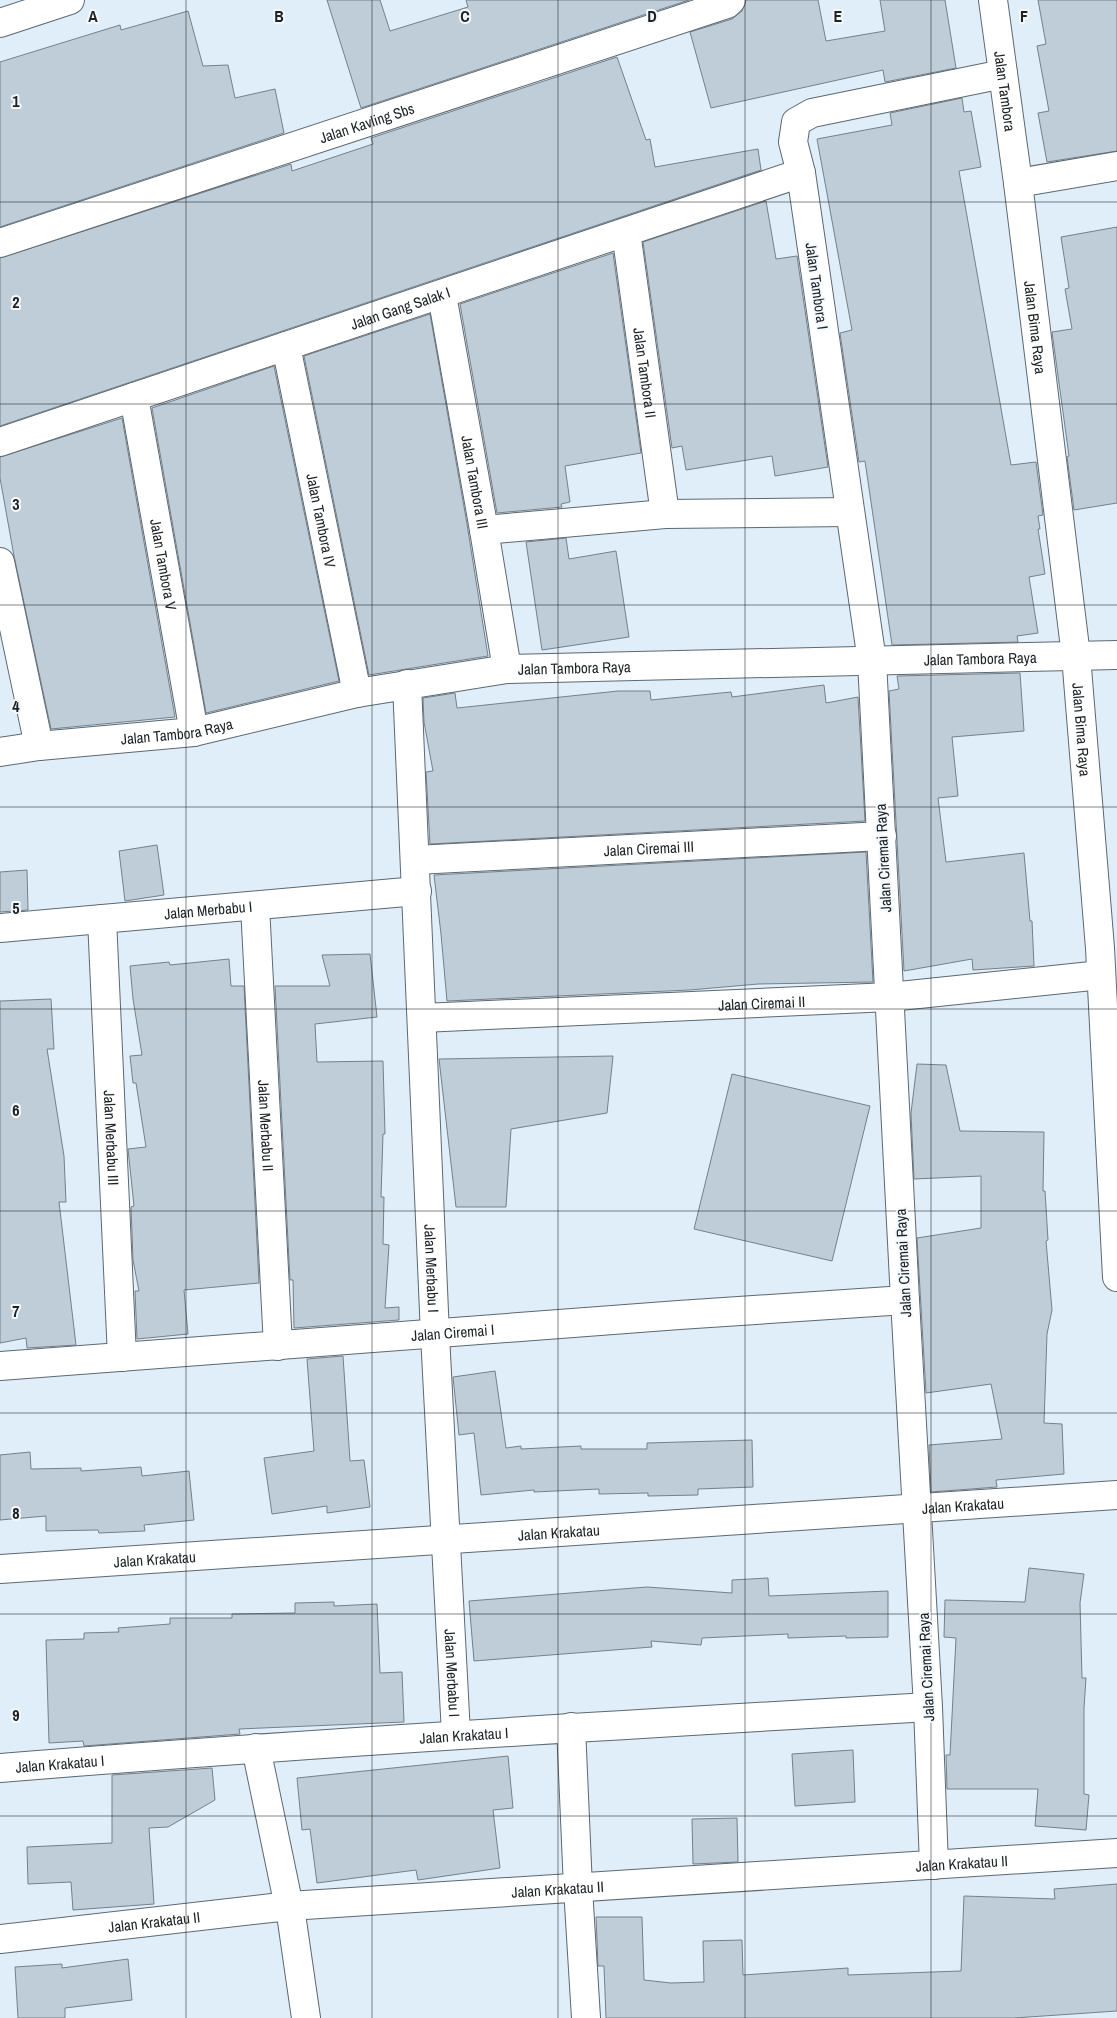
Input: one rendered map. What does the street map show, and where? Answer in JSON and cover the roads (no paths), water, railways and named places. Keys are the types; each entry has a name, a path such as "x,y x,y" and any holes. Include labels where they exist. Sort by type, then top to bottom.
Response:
{"street":[{"path":"0,23 70,0"},
{"name":"Jalan Kavling Sbs","path":"0,243 727,4 732,0"},
{"name":"Jalan Tambora","path":"993,0 1018,183"},
{"name":"Jalan Tambora I","path":"872,661 801,173 793,142 796,122 812,112 1003,74"},
{"path":"1018,183 1117,166"},
{"name":"Jalan Gang Salak I","path":"0,442 801,173"},
{"name":"Jalan Bima Raya","path":"1018,183 1076,656 1108,947 1101,975 1117,1277"},
{"name":"Jalan Tambora II","path":"626,232 665,514"},
{"name":"Jalan Tambora III","path":"442,295 507,669"},
{"name":"Jalan Tambora IV","path":"286,346 357,693"},
{"name":"Jalan Tambora V","path":"134,397 194,732"},
{"path":"484,530 665,514 849,512"},
{"path":"0,562 39,746"},
{"name":"Jalan Tambora Raya","path":"0,752 39,746 194,732 357,693 507,669 1117,655"},
{"name":"Jalan Ciremai Raya","path":"872,661 905,1300 918,1509 934,1865"},
{"name":"Jalan Merbabu I","path":"407,684 435,1335 456,1734"},
{"name":"Jalan Ciremai III","path":"415,860 882,836"},
{"name":"Jalan Merbabu I","path":"0,928 417,892"},
{"name":"Jalan Merbabu II","path":"255,906 278,1346"},
{"name":"Jalan Merbabu III","path":"102,919 122,1357"},
{"name":"Jalan Ciremai II","path":"422,1018 890,997 1101,975"},
{"name":"Jalan Ciremai I","path":"0,1366 905,1300"},
{"name":"Jalan Krakatau","path":"0,1569 1117,1495"},
{"name":"Jalan Krakatau I","path":"0,1768 456,1734 928,1707"},
{"path":"571,1727 586,2018"},
{"path":"256,1748 289,1906 306,2018"},
{"name":"Jalan Krakatau II","path":"0,1939 289,1906 1117,1853"}]}
